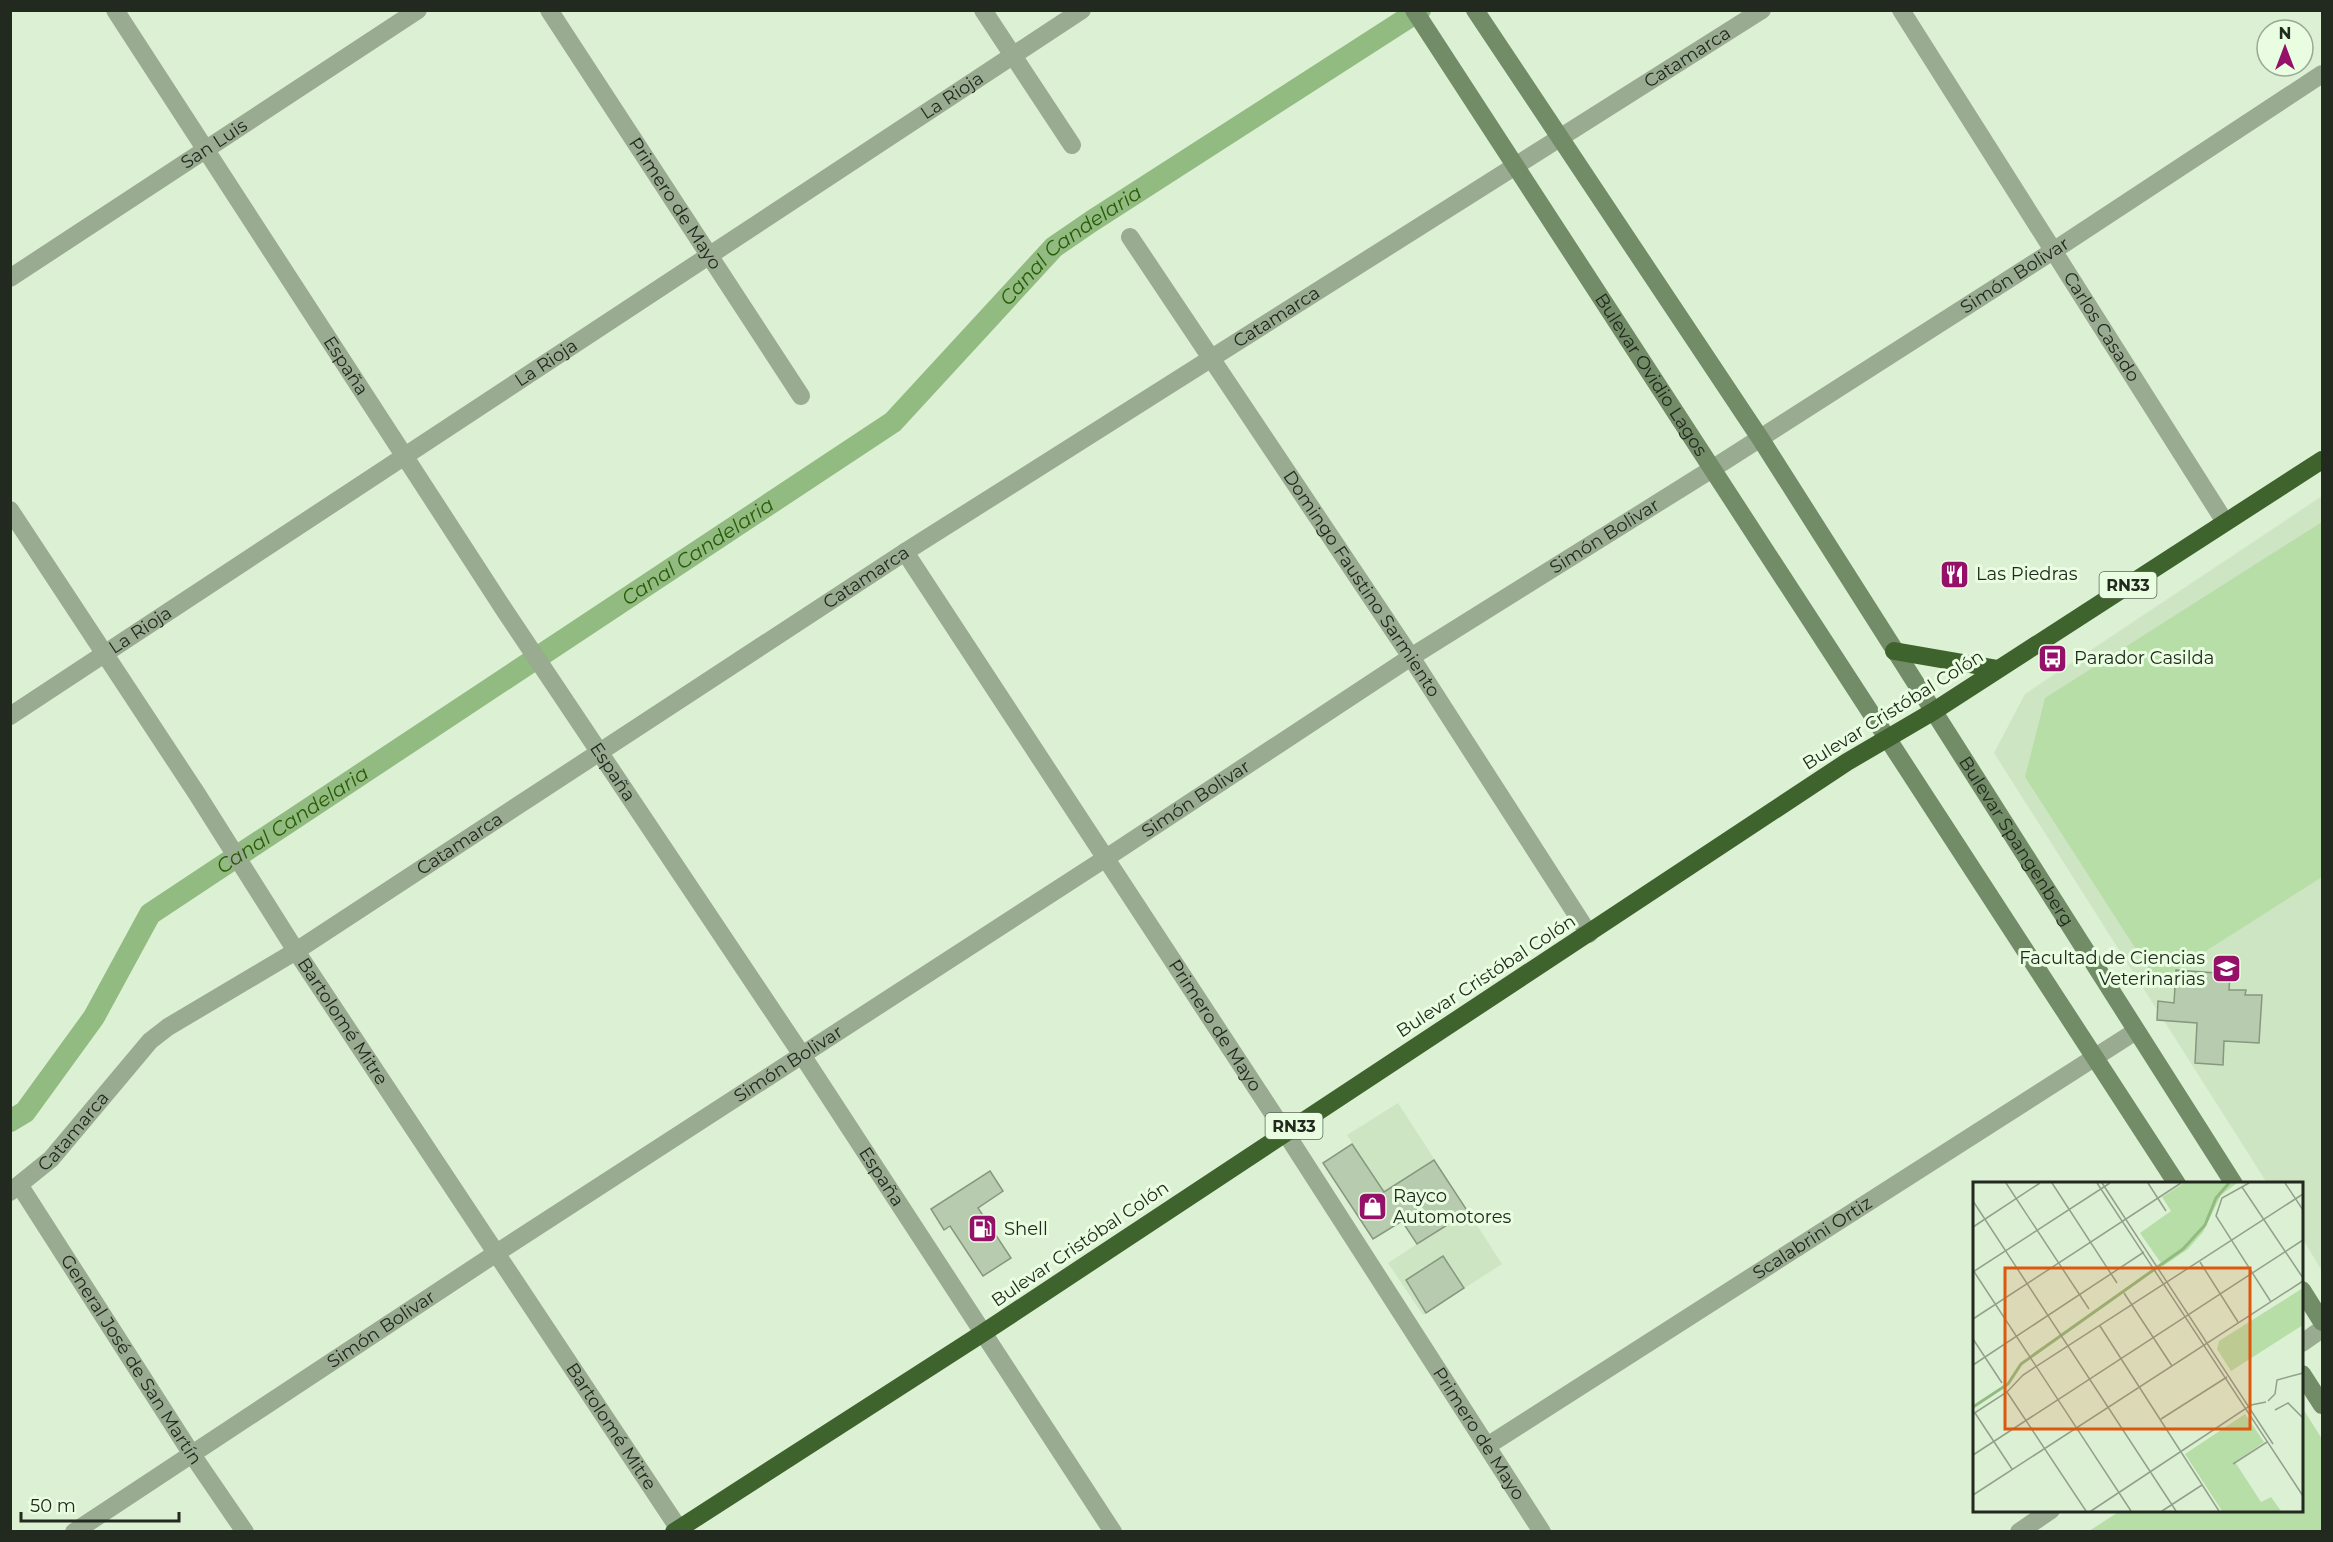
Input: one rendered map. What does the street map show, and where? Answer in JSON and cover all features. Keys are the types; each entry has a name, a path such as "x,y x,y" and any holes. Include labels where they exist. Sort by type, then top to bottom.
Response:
{"highway":[{"name":"Bulevar Cristóbal Colón","path":"678,1530 983,1333 1847,762 1934,711 2322,460"},
{"path":"1894,651 1998,669"}],"main road":[{"name":"Bulevar Ovidio Lagos","path":"1414,10 1889,739"},
{"path":"1478,15 1760,438 1934,711"},
{"name":"Bulevar Spangenberg","path":"1934,711 2233,1182"},
{"path":"1889,739 2176,1182"},
{"path":"2303,1293 2322,1322"},
{"path":"2303,1377 2322,1405"}],"street":[{"name":"España","path":"115,10 505,610 802,1055 1113,1532"},
{"name":"San Luis","path":"10,278 418,10"},
{"name":"Primero de Mayo","path":"549,10 801,396"},
{"path":"983,10 1071,146"},
{"name":"La Rioja","path":"10,716 1082,10"},
{"name":"Catamarca","path":"15,1189 51,1159 150,1041 168,1027 296,951 905,552 1762,10"},
{"name":"Carlos Casado","path":"1900,10 2225,522"},
{"name":"Simón Bolivar","path":"74,1532 190,1453 1106,858 1411,657 1712,469 2053,251 2322,74"},
{"name":"Domingo Faustino Sarmiento","path":"1130,237 1411,657 1588,934"},
{"name":"Bartolomé Mitre","path":"10,510 205,807 296,951 498,1252 678,1530"},
{"name":"Primero de Mayo","path":"905,552 1285,1132 1542,1532"},
{"name":"Scalabrini Ortiz","path":"1487,1446 2136,1031"},
{"name":"General José de San Martín","path":"15,1189 245,1532"},
{"path":"2303,1342 2322,1329"},
{"path":"2019,1532 2048,1512"}],"shaded area":[{"name":"Facultad de Ciencias Veterinarias","path":"2322,496 2322,1271 2303,1240 2303,1182 2266,1182 1994,753 2025,694"},
{"name":"Facultad de Ciencias Veterinarias","path":"2322,522 2322,877 2157,982 2025,777 2045,698"},
{"path":"1398,1103 1502,1264 1423,1315 1388,1263 1417,1244 1347,1135"},
{"path":"2303,1409 2322,1439 2322,1531 2089,1531 2118,1512 2303,1512"}],"building":[{"path":"2176,970 2230,974 2229,990 2246,990 2245,995 2262,995 2259,1043 2224,1041 2223,1065 2195,1063 2197,1023 2157,1020 2158,1001 2174,1003"},
{"path":"1352,1144 1384,1192 1434,1160 1468,1212 1417,1244 1402,1221 1373,1239 1323,1163"},
{"path":"990,1171 1003,1191 978,1208 1011,1258 983,1276 950,1226 944,1230 931,1209"},
{"path":"1443,1256 1464,1288 1426,1313 1406,1280"}],"waterway":[{"name":"Canal Candelaria","path":"10,1121 25,1112 94,1017 150,914 893,422 1054,247 1420,10"}],"place":[{"name":"Las Piedras","path":"1955,574"},
{"name":"Parador Casilda","path":"2053,658"},
{"name":"Facultad de Ciencias Veterinarias","path":"2226,968"},
{"name":"Rayco Automotores","path":"1372,1206"},
{"name":"Shell","path":"983,1229"}]}
